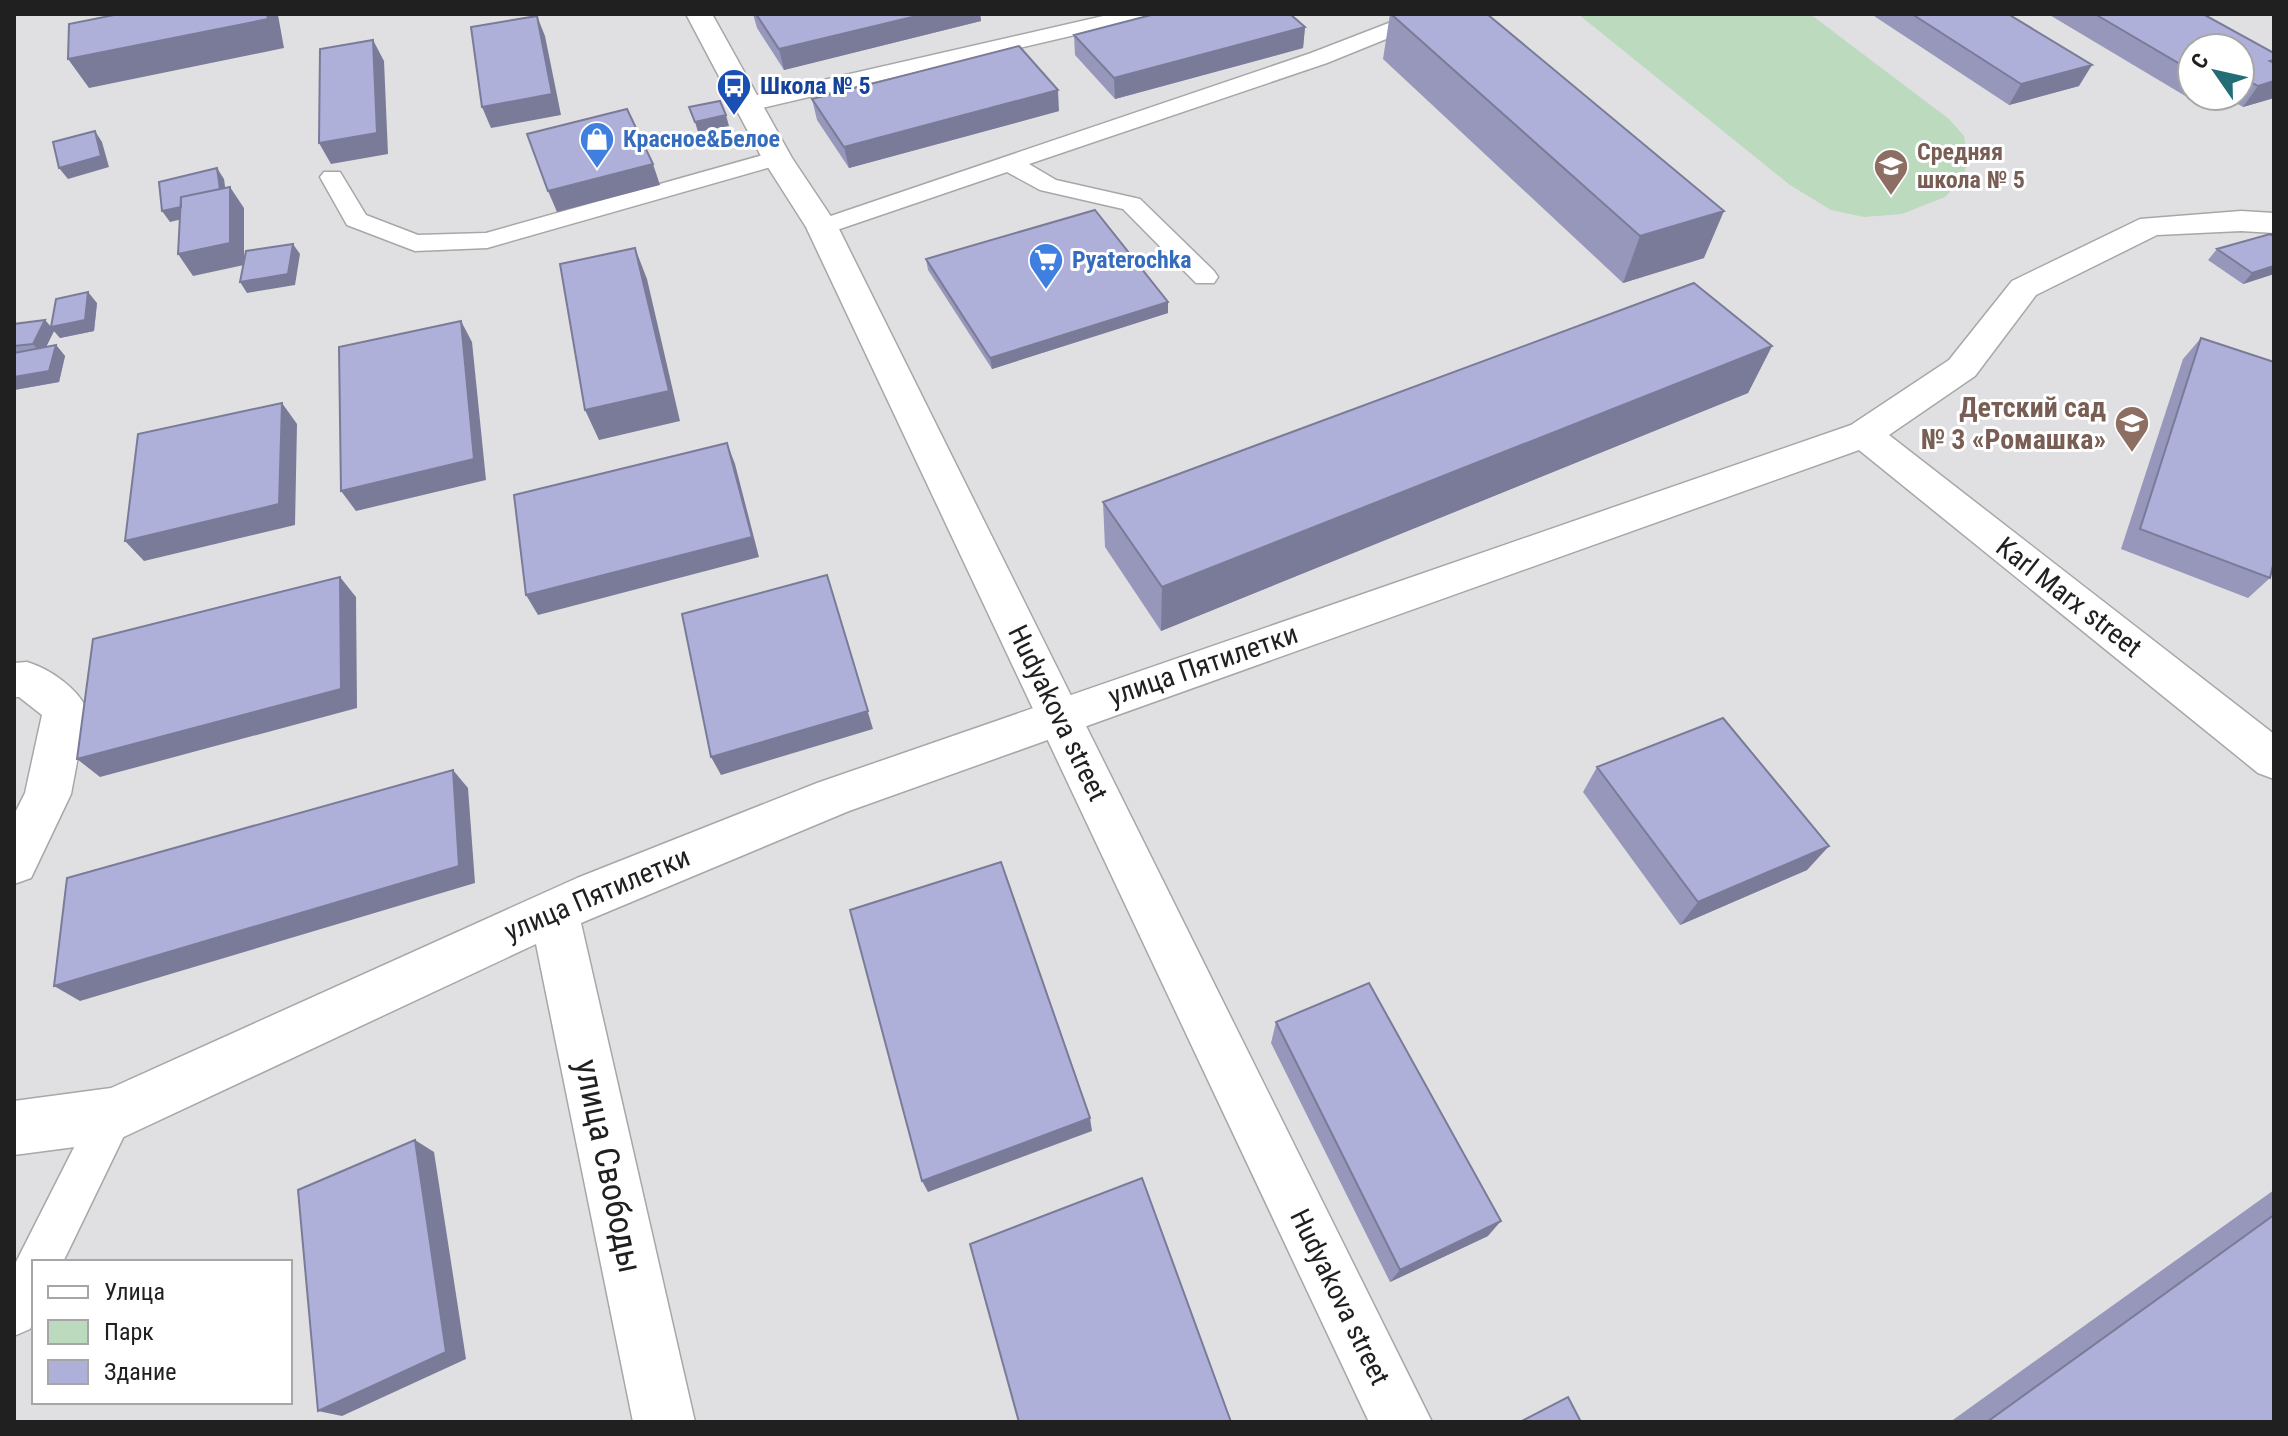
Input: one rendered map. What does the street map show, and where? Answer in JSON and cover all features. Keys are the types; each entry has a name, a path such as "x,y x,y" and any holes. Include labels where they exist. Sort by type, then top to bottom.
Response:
{"street":[{"name":"Hudyakova street","path":"699,14 777,158 822,227 1401,1422"},
{"name":"улица Пятилетки","path":"14,1128 113,1115 554,911 833,797 1864,434 1962,368 2024,288 2151,226 2241,221 2274,223"},
{"name":"Karl Marx street","path":"1864,434 2274,760"},
{"path":"14,680 27,679 65,709 48,794 14,863"},
{"name":"улица Свободы","path":"554,911 664,1422"}],"lane":[{"path":"749,104 1139,14"},
{"path":"822,227 1319,58 1431,14"},
{"path":"332,177 356,220 415,243 444,242 487,240 777,158"},
{"path":"1007,162 1048,185 1131,204 1205,277"},
{"path":"41,1260 113,1115"},
{"path":"14,1313 32,1277"}],"green space":[{"path":"1578,14 1810,14 1949,119 1964,136 1968,161 1962,179 1945,197 1902,214 1864,217 1831,210 1790,185"}],"building":[{"path":"119,14 267,14 268,19 68,59 69,24"},
{"path":"756,14 925,14 779,49"},
{"path":"1155,14 1290,14 1305,27 1114,78 1074,35"},
{"path":"1391,14 1487,14 1724,211 1640,236"},
{"path":"1912,14 2008,14 2092,65 2021,84"},
{"path":"2095,14 2203,14 2236,32 2176,32 2176,62"},
{"path":"537,16 552,94 482,107 471,27"},
{"path":"373,40 377,133 319,143 320,49"},
{"path":"2256,43 2274,53 2274,60 2270,61 2274,63 2274,81 2258,86"},
{"path":"1019,46 1058,90 844,147 812,99"},
{"path":"720,101 726,115 695,122 689,107"},
{"name":"Красное&Белое","path":"627,109 653,164 548,191 527,134"},
{"path":"95,131 101,156 59,168 53,142"},
{"path":"217,168 220,189 181,197 181,207 162,211 159,182"},
{"path":"230,187 230,243 178,254 181,197"},
{"name":"Pyaterochka","path":"1095,210 1168,302 990,358 926,259"},
{"path":"2270,234 2274,236 2274,266 2252,273 2217,249"},
{"path":"293,244 288,274 240,282 246,251"},
{"path":"635,248 669,391 585,410 560,264"},
{"path":"1694,283 1772,346 1162,587 1103,502"},
{"path":"88,292 85,320 51,327 56,299"},
{"path":"45,320 33,344 14,346 14,324"},
{"path":"461,321 474,459 341,491 339,347"},
{"path":"2201,338 2274,362 2274,561 2270,578 2140,529"},
{"path":"56,345 49,371 14,377 14,353"},
{"path":"282,403 279,504 125,541 138,434"},
{"path":"727,443 752,537 526,595 514,495"},
{"path":"827,575 868,711 711,757 682,614"},
{"path":"340,577 341,689 77,759 93,639"},
{"path":"1723,718 1829,846 1698,902 1597,767"},
{"path":"453,770 459,866 54,986 67,878"},
{"path":"1001,862 1090,1118 922,1181 850,910"},
{"path":"1369,983 1501,1221 1400,1270 1276,1022"},
{"path":"415,1140 446,1352 318,1411 298,1190"},
{"path":"1142,1178 1231,1422 1019,1422 970,1244"},
{"path":"2274,1215 2274,1422 1987,1422"},
{"path":"1568,1397 1581,1422 1520,1422"}],"place":[{"name":"Школа № 5","path":"734,117"},
{"name":"Красное&Белое","path":"597,170"},
{"name":"Средняя школа № 5","path":"1891,197"},
{"name":"Pyaterochka","path":"1046,291"},
{"name":"Детский сад № 3 «Ромашка»","path":"2132,454"}]}
